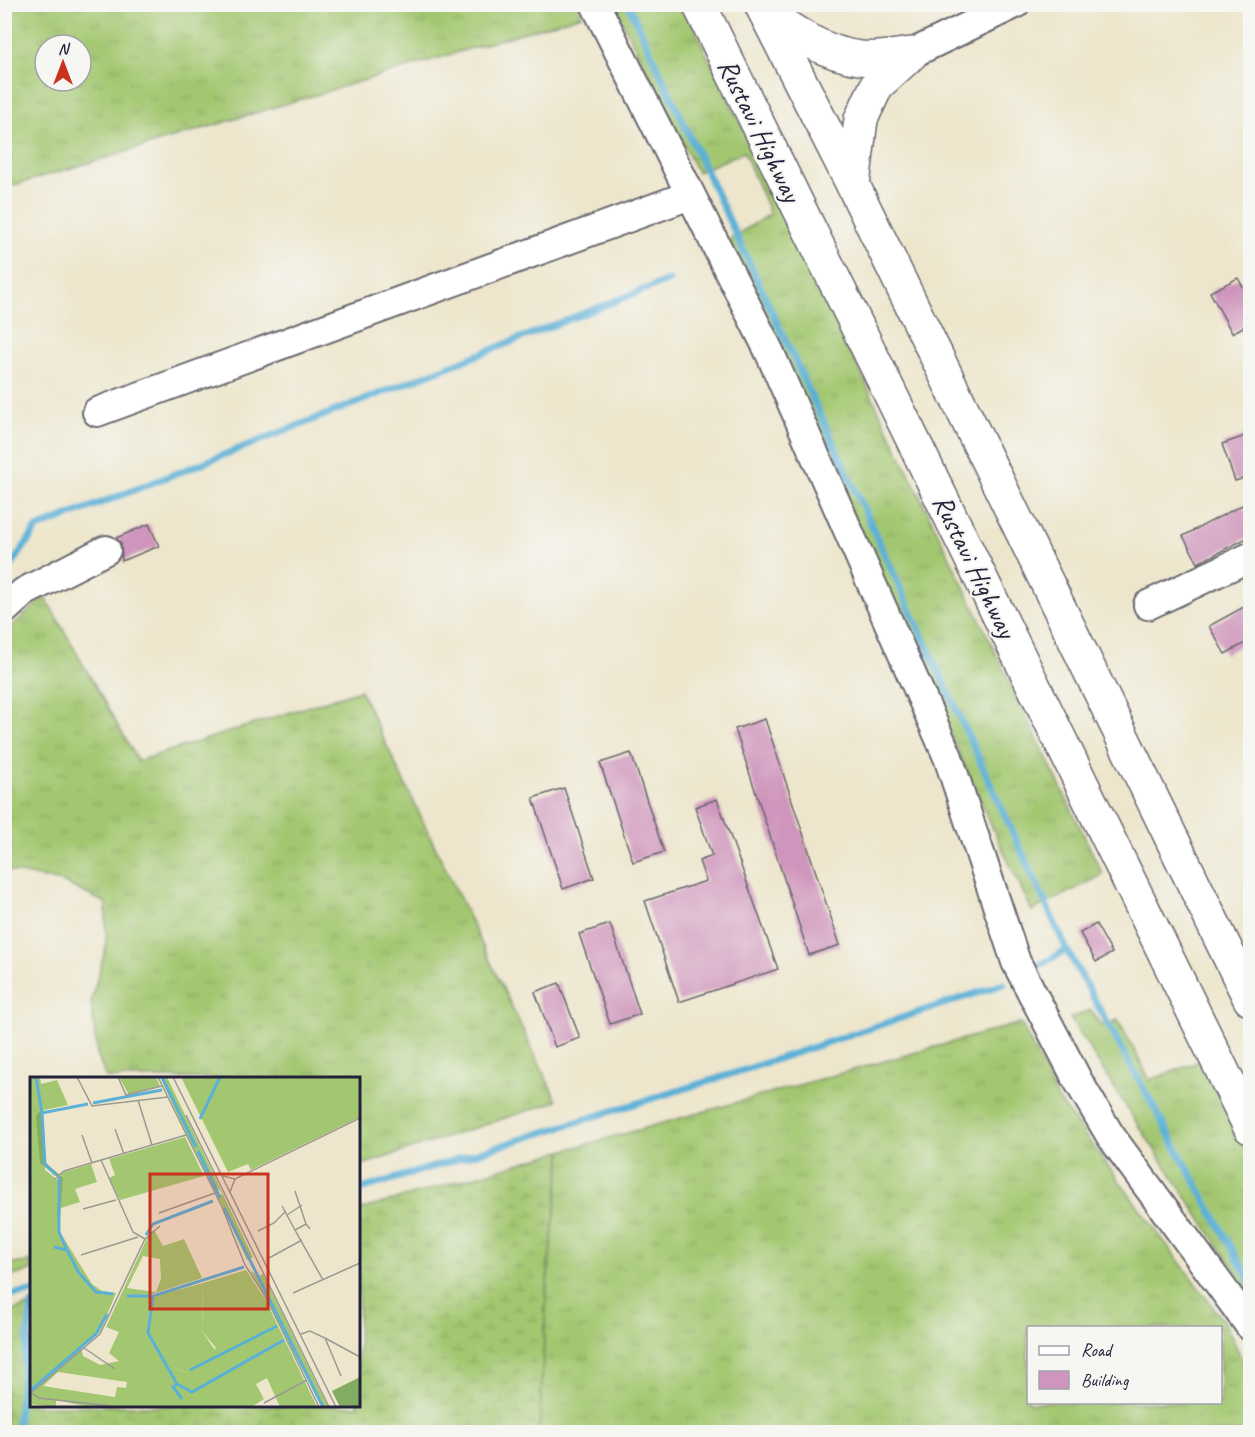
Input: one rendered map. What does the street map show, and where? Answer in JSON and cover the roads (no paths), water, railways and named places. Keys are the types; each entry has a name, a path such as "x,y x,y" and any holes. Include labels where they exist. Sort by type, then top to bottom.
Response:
{"highway":[{"name":"Rustavi Highway","path":"699,4 1251,1127"},
{"name":"Rustavi Highway","path":"763,9 853,185 1251,999"},
{"path":"763,9 796,35 829,51 861,58 911,54"},
{"path":"853,185 861,119 877,85 911,54"}],"street":[{"path":"595,4 769,351 948,757 1016,962 1077,1079 1110,1136 1251,1326"},
{"path":"911,54 1015,4"},
{"path":"97,412 690,195"},
{"path":"4,610 24,592 105,550"},
{"path":"1148,605 1251,557"}],"waterway":[{"path":"628,4 1067,950 1250,1281"},
{"path":"4,576 37,528 669,280"},
{"path":"1036,967 1067,950"},
{"path":"360,1189 741,1071 1004,984"},
{"path":"4,1296 30,1292"},
{"path":"16,1432 30,1320"}]}
